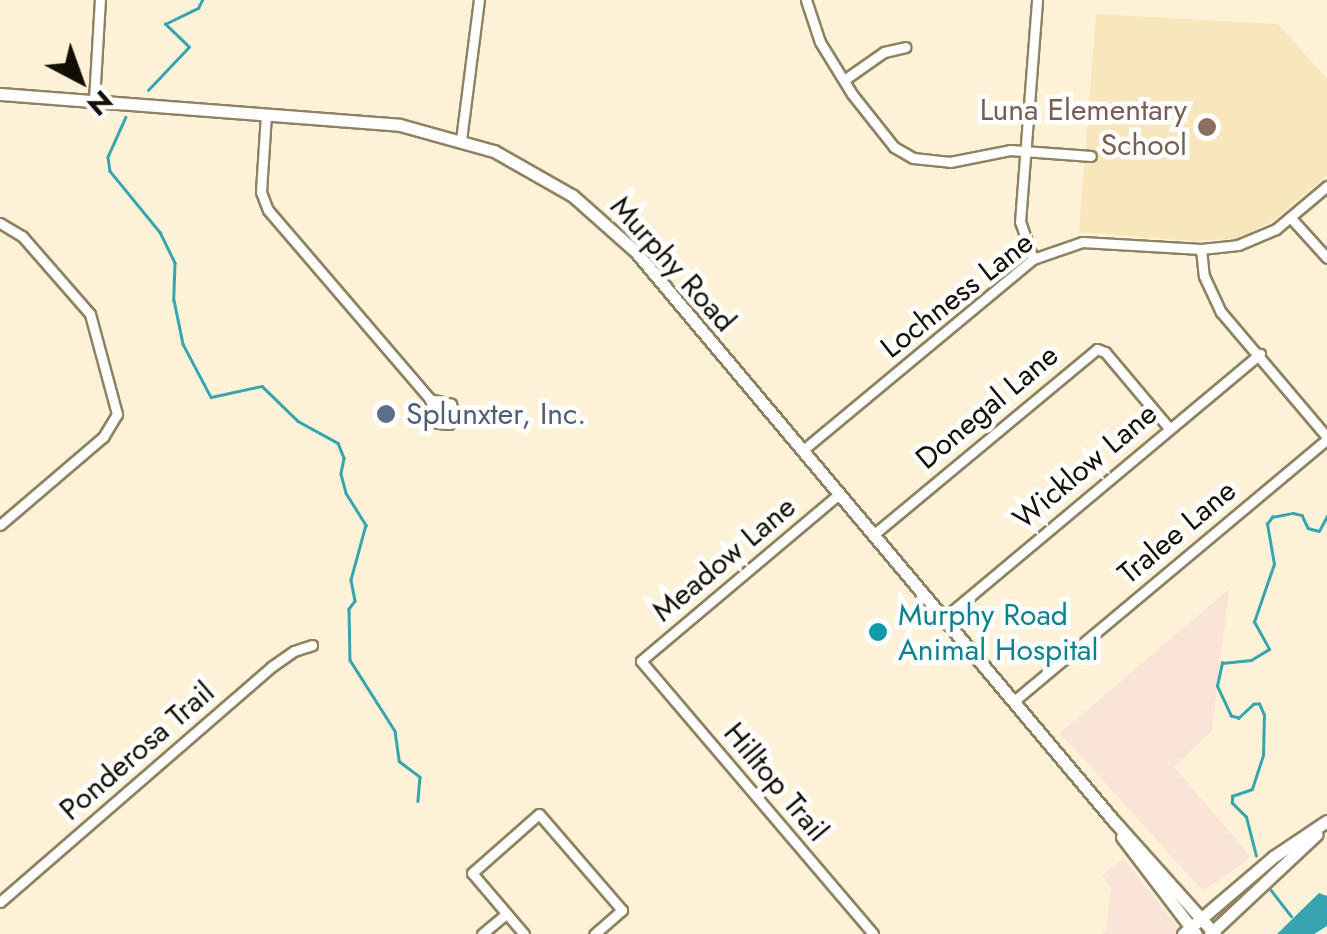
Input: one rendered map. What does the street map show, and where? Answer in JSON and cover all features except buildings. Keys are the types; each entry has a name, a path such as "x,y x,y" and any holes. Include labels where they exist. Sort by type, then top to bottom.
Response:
{"main road":[{"name":"Murphy Road","path":"0,94 400,125 461,140 534,172 612,228 1112,820 1213,933"},
{"name":"Murphy Road","path":"1112,820 1141,868 1190,932"},
{"path":"1190,932 1273,856 1327,823"},
{"path":"1213,933 1327,823"}],"street":[{"path":"94,100 100,0"},
{"path":"461,140 478,0"},
{"path":"806,0 812,26 874,126 913,158 950,162 988,152 1026,151 1091,156"},
{"path":"1034,259 1020,222 1036,0"},
{"path":"844,80 884,52 905,46"},
{"path":"266,114 261,192 268,210 430,399"},
{"name":"Lochness Lane","path":"803,450 1034,259 1082,242 1201,248 1248,242 1290,217 1327,186"},
{"path":"1290,217 1327,258"},
{"path":"0,223 22,236 90,314 116,398 116,414 110,428 0,525"},
{"path":"1201,248 1204,276 1214,301 1327,438"},
{"name":"Donegal Lane","path":"874,535 1097,350 1105,352 1169,428"},
{"name":"Wicklow Lane","path":"944,618 1260,354"},
{"name":"Tralee Lane","path":"1014,701 1327,438"},
{"name":"Meadow Lane","path":"641,661 840,494"},
{"name":"Ponderosa Trail","path":"0,902 278,662 312,645"},
{"name":"Hilltop Trail","path":"641,661 873,934"},
{"path":"524,934 472,873 540,814 622,910 594,934"},
{"path":"482,934 506,914"}],"shaded area":[{"name":"Luna Elementary School","path":"1096,14 1278,24 1327,79 1327,175 1273,221 1238,239 1192,241 1079,232"},
{"path":"1229,589 1212,731 1174,767 1251,857 1203,891 1060,733"},
{"path":"1123,858 1180,930 1175,934 1101,934 1106,929 1111,887 1102,876"}],"water":[{"path":"1319,893 1327,896 1327,926 1314,934 1277,934"}],"waterway":[{"path":"148,90 189,47 165,24 198,8 202,0"},
{"path":"126,117 108,157 110,171 160,232 175,263 174,300 183,344 211,397 262,386 298,421 338,443 344,458 341,474 346,493 366,525 351,580 355,601 349,609 350,660 395,731 399,761 420,777 418,801"},
{"path":"1256,856 1246,817 1232,803 1232,796 1252,789 1263,755 1264,715 1259,704 1254,704 1239,718 1231,716 1217,686 1222,663 1251,660 1269,649 1254,622 1274,564 1267,524 1272,517 1293,513 1302,515 1308,528 1319,531 1327,516"},
{"path":"1271,890 1291,916"}],"place":[{"name":"Luna Elementary School","path":"1207,127"},
{"name":"Splunxter, Inc.","path":"386,414"},
{"name":"Murphy Road Animal Hospital","path":"878,632"}]}
